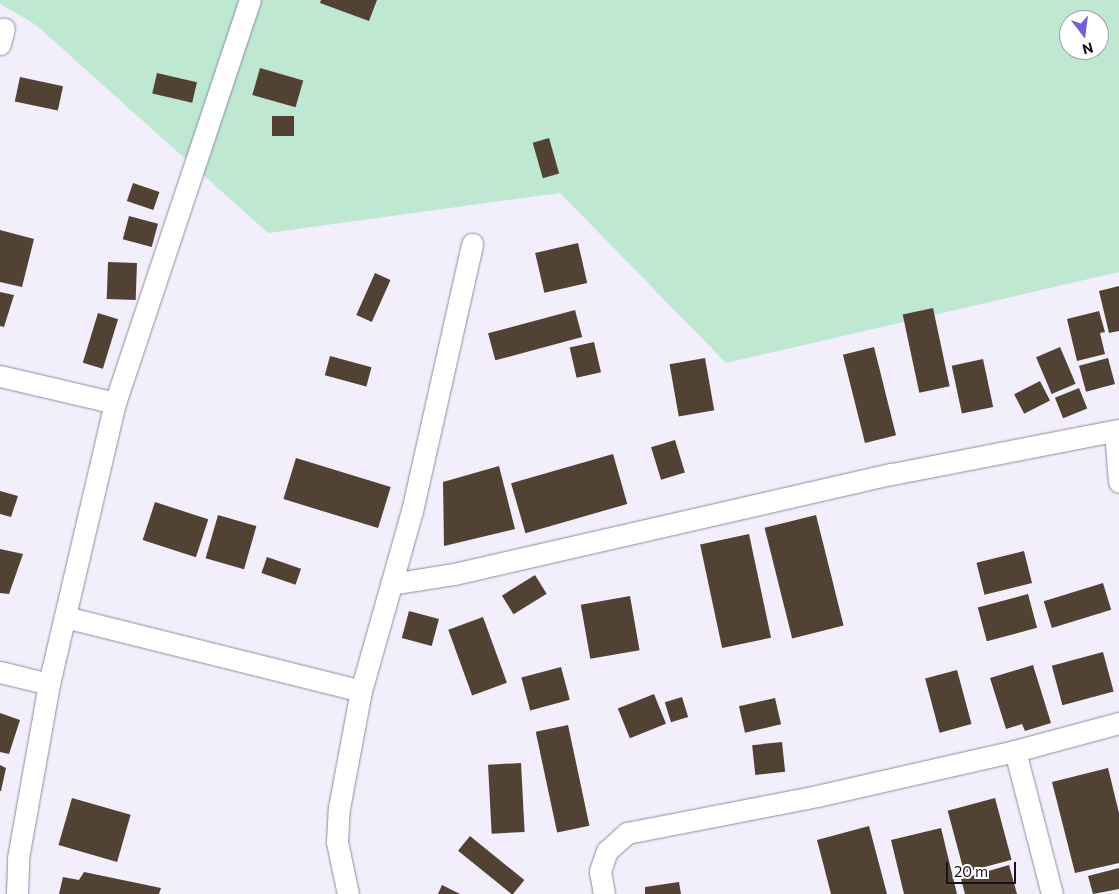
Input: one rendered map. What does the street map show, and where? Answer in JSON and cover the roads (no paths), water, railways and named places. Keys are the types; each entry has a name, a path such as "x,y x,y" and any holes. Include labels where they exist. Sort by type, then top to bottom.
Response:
{"street":[{"path":"17,894 18,858 49,684 116,403 250,0"},
{"path":"348,894 337,842 339,808 361,692 412,511 472,244"},
{"path":"0,376 116,403"},
{"path":"391,584 454,574 892,474 1117,430 1119,482"},
{"path":"65,617 328,681 361,692"},
{"path":"0,672 49,684"},
{"path":"604,894 600,871 607,851 627,833 817,796 1016,751 1119,723"},
{"path":"1016,751 1052,894"}]}
